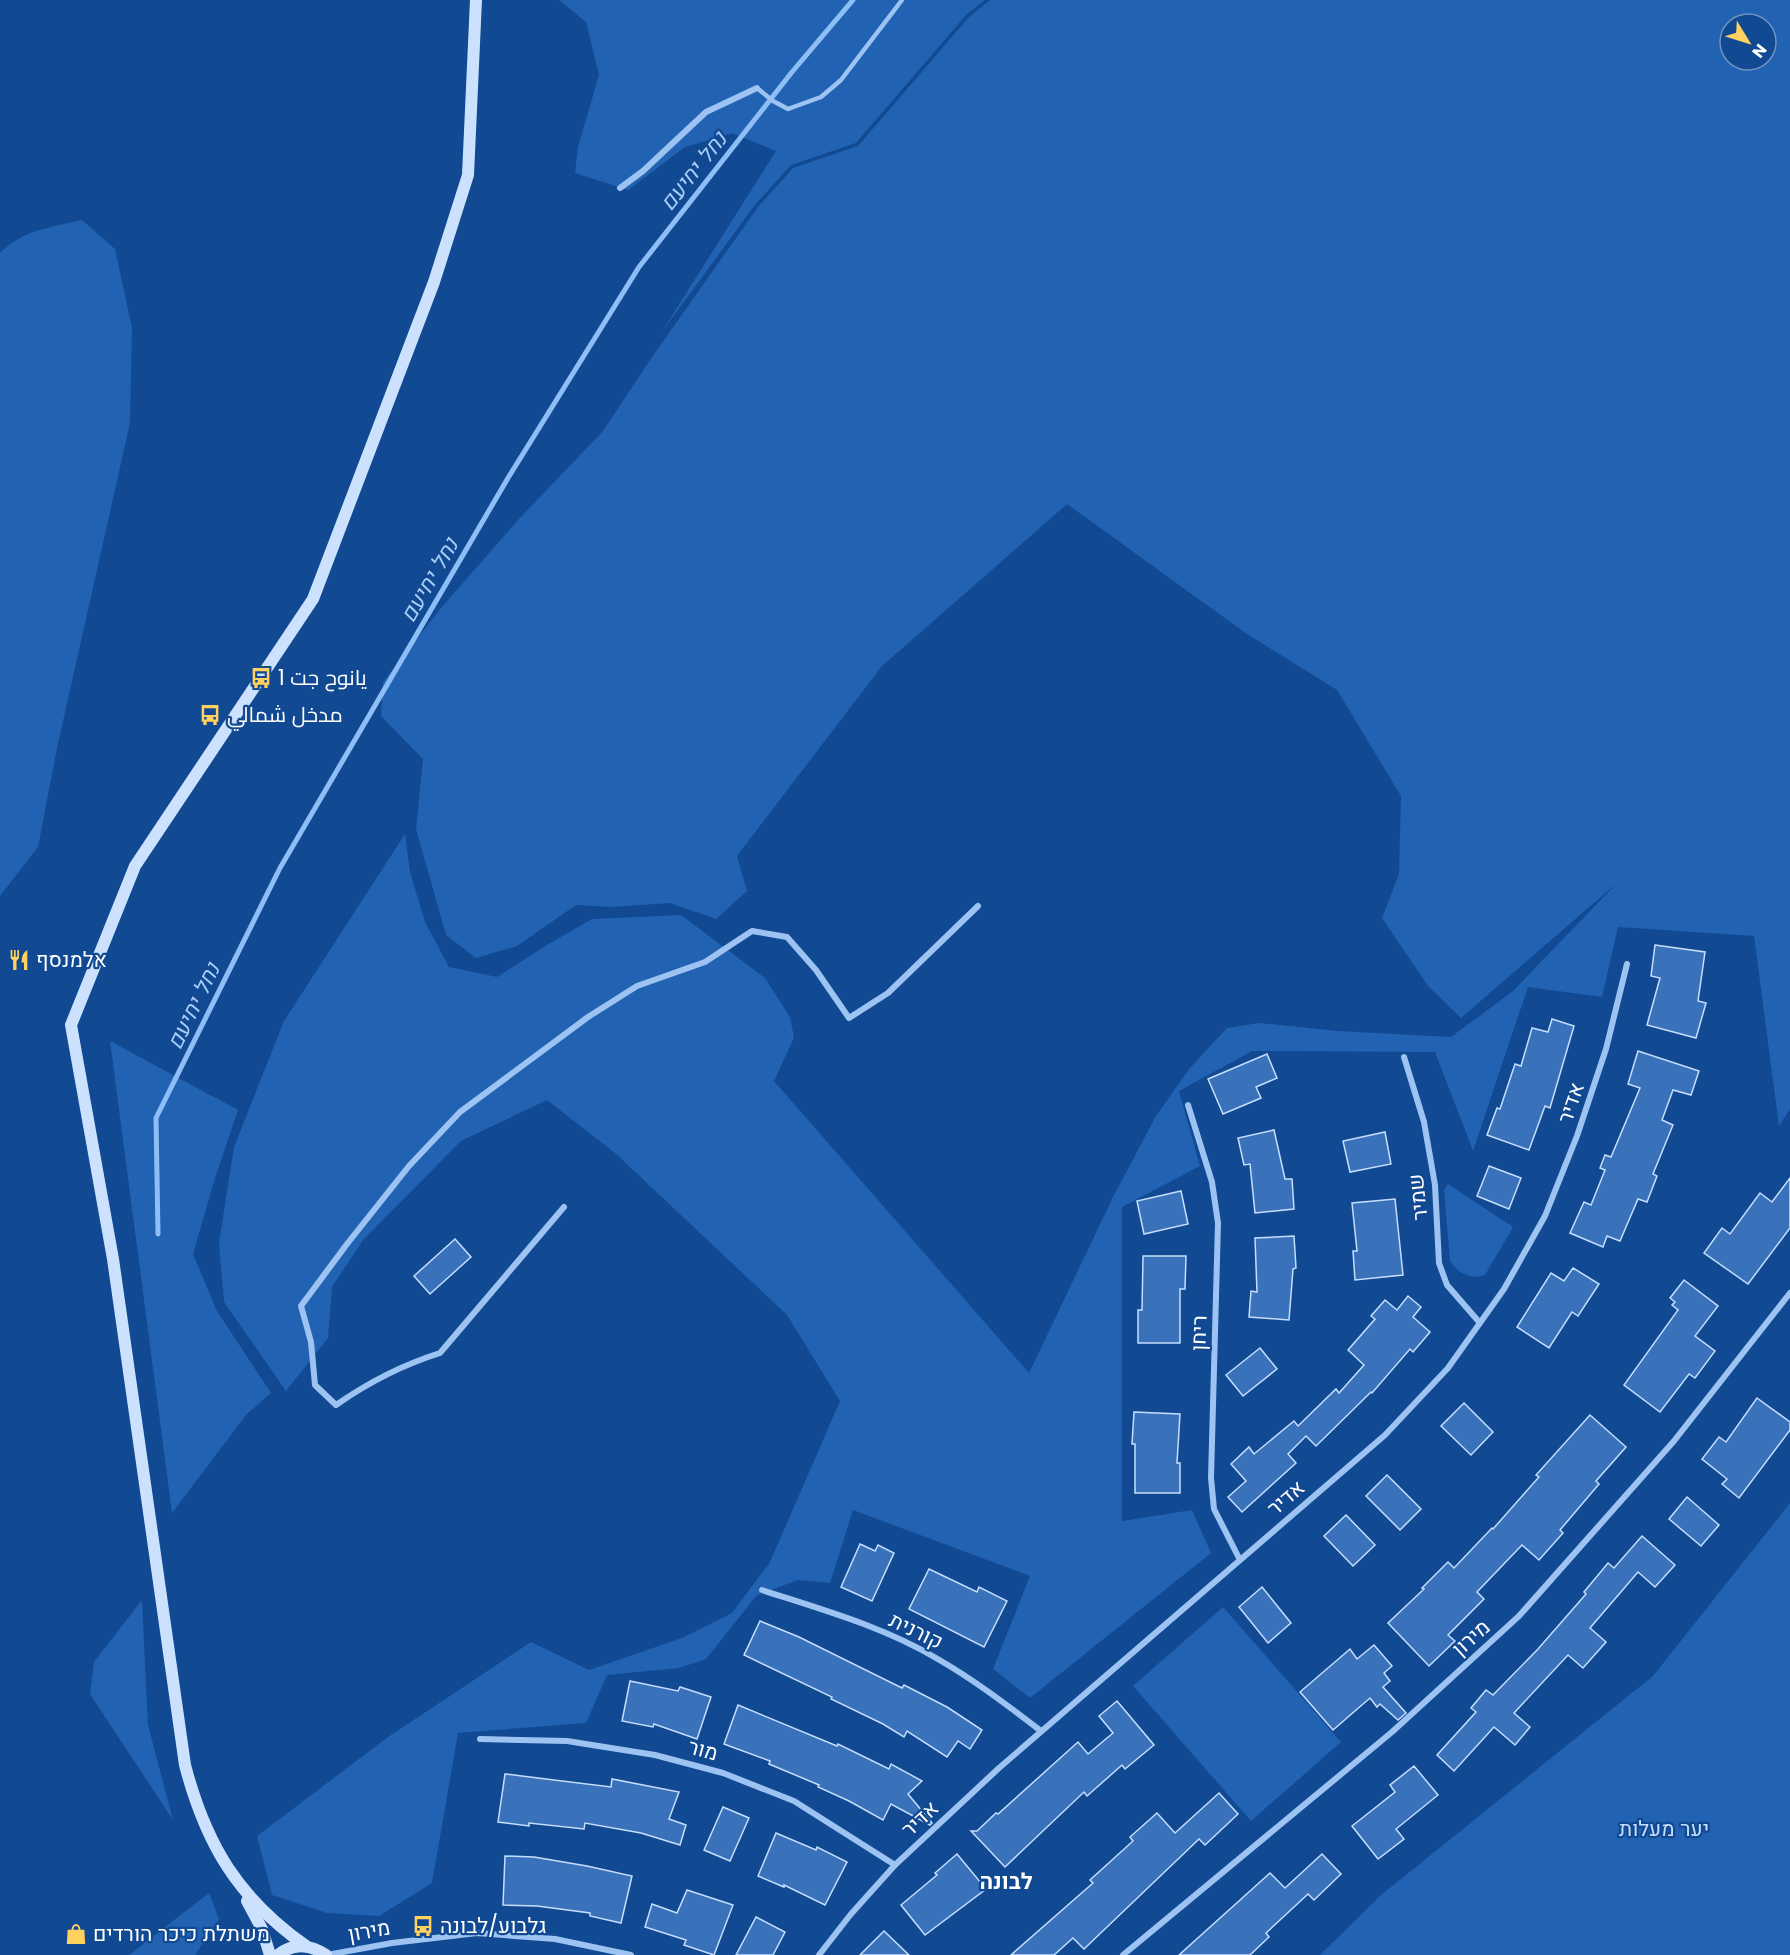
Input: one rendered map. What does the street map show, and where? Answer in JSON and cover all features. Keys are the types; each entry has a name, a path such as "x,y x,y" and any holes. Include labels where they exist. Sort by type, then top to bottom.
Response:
{"main road":[{"path":"270,1955 262,1929 203,1822 185,1765 113,1259 71,1025 135,866 313,599 434,282 468,175 476,0"},
{"path":"240,1887 278,1925 306,1946"},
{"path":"278,1955 295,1946 317,1949 326,1955"}],"street":[{"path":"620,188 643,171 706,112 757,88"},
{"path":"564,1207 440,1353 411,1363 373,1381 336,1405 315,1385 311,1342 301,1306 340,1253 409,1166 460,1112 588,1017 637,986 705,962 752,931 787,937 816,970 849,1018 888,993 978,906"},
{"name":"אדיר","path":"819,1955 851,1914 895,1865 1041,1731 1385,1435 1448,1368 1504,1289 1539,1226 1577,1136 1606,1049 1627,964"},
{"name":"שמיר","path":"1404,1057 1426,1132 1435,1185 1439,1263 1447,1285 1480,1323"},
{"name":"ריחן","path":"1188,1105 1212,1182 1218,1223 1211,1478 1214,1509 1240,1560"},
{"name":"מירון","path":"1123,1955 1392,1732 1519,1616 1674,1441 1790,1293"},
{"name":"קורנית","path":"762,1590 864,1624 934,1656 989,1691 1041,1731"},
{"name":"מור","path":"480,1739 567,1741 655,1755 723,1773 794,1801 895,1865"},
{"name":"מירון","path":"326,1955 392,1943 477,1933 555,1939 605,1952 631,1955"}],"lane":[{"path":"757,88 773,102 788,109 821,97 841,80 902,0"}],"green space":[{"path":"559,0 985,0 967,14 856,143 791,165 755,205 661,333 776,151 732,133 685,147 628,190 575,173 578,147 599,75 586,22"},
{"path":"990,0 1790,0 1790,1109 1779,1126 1754,936 1618,927 1602,997 1528,987 1473,1151 1435,1052 1252,1051 1179,1091 1200,1166 1122,1207 1122,1521 1192,1510 1211,1553 1030,1698 993,1669 1030,1576 853,1510 830,1583 798,1580 757,1595 706,1659 679,1668 607,1675 586,1723 458,1733 432,1883 379,1916 327,1913 272,1895 257,1836 388,1737 531,1642 589,1670 682,1638 732,1613 770,1562 840,1401 787,1315 615,1153 547,1100 461,1141 363,1240 332,1287 328,1338 286,1391 224,1302 219,1243 234,1147 284,1021 405,834 410,872 425,922 449,967 497,977 592,919 681,915 765,978 790,1017 794,1038 774,1081 1029,1373 1113,1197 1156,1116 1189,1069 1227,1028 1259,1023 1338,1031 1451,1037 1513,991 1617,883 1461,1018 1428,986 1382,918 1399,874 1401,796 1337,690 1247,634 1067,504 882,666 737,856 747,891 716,919 670,903 612,907 576,905 517,946 476,958 446,935 416,829 423,759 381,716 383,682 441,608 519,519 603,431 652,357 758,207 793,168 858,146 969,17"},
{"path":"82,220 115,249 132,328 130,423 57,748 38,847 0,896 0,253 28,234"},
{"path":"110,1041 238,1110 193,1254 217,1311 271,1393 246,1415 172,1513"},
{"path":"1448,1184 1513,1227 1485,1275 1469,1276 1457,1269 1450,1261 1444,1190"},
{"name":"יער מעלות","path":"1790,1503 1790,1955 1320,1955 1381,1895 1653,1676"},
{"path":"142,1600 148,1725 173,1820 90,1694 94,1662"},
{"path":"1223,1607 1341,1742 1251,1821 1133,1686"},
{"path":"209,1893 219,1919 195,1955 129,1955"}],"building":[{"path":"1655,945 1705,952 1698,1001 1706,1003 1696,1038 1647,1025 1660,978 1651,976"},
{"path":"1552,1019 1574,1026 1550,1108 1545,1106 1529,1150 1487,1135 1497,1108 1500,1109 1515,1064 1521,1066 1532,1028 1548,1032"},
{"path":"1638,1051 1699,1071 1691,1095 1673,1090 1662,1120 1673,1125 1653,1174 1657,1176 1647,1202 1638,1199 1620,1241 1607,1236 1603,1247 1570,1233 1584,1202 1591,1205 1605,1170 1600,1168 1605,1155 1611,1157 1640,1088 1628,1084"},
{"path":"1267,1054 1277,1078 1256,1087 1261,1098 1223,1114 1208,1079"},
{"path":"1274,1130 1285,1179 1292,1179 1294,1209 1255,1213 1250,1164 1244,1165 1238,1138"},
{"path":"1385,1132 1391,1164 1350,1172 1343,1141"},
{"path":"1489,1166 1521,1178 1509,1209 1477,1196"},
{"path":"1790,1178 1790,1228 1748,1284 1704,1253 1722,1228 1730,1234 1760,1193 1772,1202"},
{"path":"1181,1191 1188,1224 1144,1234 1137,1201"},
{"path":"1395,1199 1403,1275 1355,1280 1353,1251 1357,1251 1352,1203"},
{"path":"1294,1236 1296,1268 1293,1269 1289,1320 1249,1317 1251,1291 1257,1292 1255,1238"},
{"path":"455,1239 471,1257 430,1294 414,1276"},
{"path":"1143,1256 1186,1256 1185,1289 1180,1289 1180,1343 1138,1343 1138,1310 1142,1310"},
{"path":"1573,1268 1599,1284 1578,1316 1572,1312 1549,1348 1517,1327 1551,1273 1564,1281"},
{"path":"1684,1280 1718,1306 1695,1336 1715,1351 1695,1378 1689,1374 1660,1412 1624,1385 1678,1310 1672,1305 1675,1302 1670,1298"},
{"path":"1408,1296 1421,1307 1413,1317 1430,1332 1413,1352 1410,1349 1372,1393 1316,1446 1306,1436 1288,1454 1296,1463 1242,1512 1228,1497 1246,1481 1231,1464 1249,1447 1254,1454 1294,1421 1298,1426 1336,1389 1339,1393 1364,1365 1348,1350 1375,1319 1371,1316 1385,1300 1397,1310"},
{"path":"1260,1348 1277,1369 1243,1396 1226,1375"},
{"path":"1757,1398 1790,1422 1790,1430 1739,1498 1722,1484 1727,1479 1702,1459 1719,1437 1726,1442"},
{"path":"1464,1403 1493,1432 1471,1455 1441,1426"},
{"path":"1134,1412 1180,1414 1177,1463 1180,1463 1180,1493 1135,1493 1135,1444 1132,1444"},
{"path":"1590,1415 1626,1447 1596,1481 1599,1484 1560,1530 1563,1533 1539,1560 1522,1545 1477,1592 1484,1599 1448,1635 1455,1641 1429,1666 1388,1623 1424,1589 1422,1588 1448,1562 1454,1568 1493,1529 1539,1477 1536,1475"},
{"path":"1387,1475 1421,1509 1400,1530 1366,1496"},
{"path":"1687,1497 1719,1525 1701,1546 1669,1519"},
{"path":"1346,1515 1375,1545 1353,1566 1324,1536"},
{"path":"1642,1536 1675,1565 1655,1587 1638,1572 1590,1628 1606,1642 1583,1668 1568,1655 1514,1713 1530,1727 1515,1745 1494,1727 1454,1771 1437,1755 1476,1712 1471,1708 1486,1690 1493,1695 1538,1649 1586,1594 1584,1592 1608,1563 1614,1568"},
{"path":"860,1544 875,1551 878,1545 894,1553 872,1601 841,1587"},
{"path":"929,1569 977,1592 979,1587 1007,1601 984,1647 909,1609"},
{"path":"1262,1587 1291,1623 1268,1643 1239,1607"},
{"path":"760,1621 799,1637 902,1688 904,1685 947,1707 982,1730 970,1749 958,1741 947,1757 907,1731 904,1737 883,1724 831,1699 832,1697 744,1655"},
{"path":"1374,1645 1392,1666 1384,1673 1390,1681 1383,1687 1406,1713 1398,1720 1380,1704 1377,1707 1370,1698 1333,1730 1300,1692 1350,1649 1357,1659"},
{"path":"630,1681 678,1691 680,1687 711,1697 697,1739 654,1724 653,1727 622,1721"},
{"path":"1117,1701 1154,1745 1125,1769 1122,1765 1087,1796 1084,1792 1005,1867 971,1831 977,1831 996,1813 998,1814 1078,1742 1088,1754 1113,1733 1099,1716"},
{"path":"738,1705 837,1746 838,1744 889,1769 891,1764 922,1781 908,1794 932,1823 930,1825 891,1804 883,1820 818,1787 819,1785 769,1764 770,1761 724,1744"},
{"path":"1414,1766 1438,1795 1396,1829 1404,1839 1378,1859 1352,1826 1395,1792 1390,1785"},
{"path":"505,1774 611,1787 612,1779 679,1792 669,1819 686,1825 680,1845 641,1833 585,1823 584,1829 498,1822"},
{"path":"1219,1793 1238,1814 1205,1845 1199,1839 1084,1949 1073,1938 1054,1955 1011,1955 1093,1883 1090,1880 1133,1841 1130,1837 1157,1813 1175,1833"},
{"path":"723,1807 749,1818 730,1861 704,1850"},
{"path":"776,1833 816,1850 817,1847 847,1862 825,1905 784,1885 784,1887 758,1876"},
{"path":"957,1854 986,1889 925,1935 901,1905 937,1875 935,1873"},
{"path":"1322,1854 1341,1874 1314,1900 1308,1894 1266,1933 1269,1937 1250,1955 1179,1955 1270,1873 1285,1888"},
{"path":"505,1856 534,1857 632,1876 621,1923 590,1916 590,1913 537,1906 503,1905"},
{"path":"687,1890 733,1905 714,1955 684,1945 686,1940 645,1927 652,1904 677,1913"},
{"path":"756,1917 785,1932 773,1955 736,1955"},
{"path":"884,1931 909,1955 860,1955"}],"waterway":[{"name":"נחל יחיעם","path":"158,1234 156,1118 280,868 508,478 639,267 792,72 853,0"}],"place":[{"name":"يانوح جت 1","path":"261,678"},
{"name":"مدخل شمالي","path":"210,715"},
{"name":"אלמנסף","path":"19,960"},
{"name":"גלבוע/לבונה","path":"423,1926"},
{"name":"משתלת כיכר הורדים","path":"76,1934"}],"district":[{"name":"לבונה","path":"1006,1881"}]}
